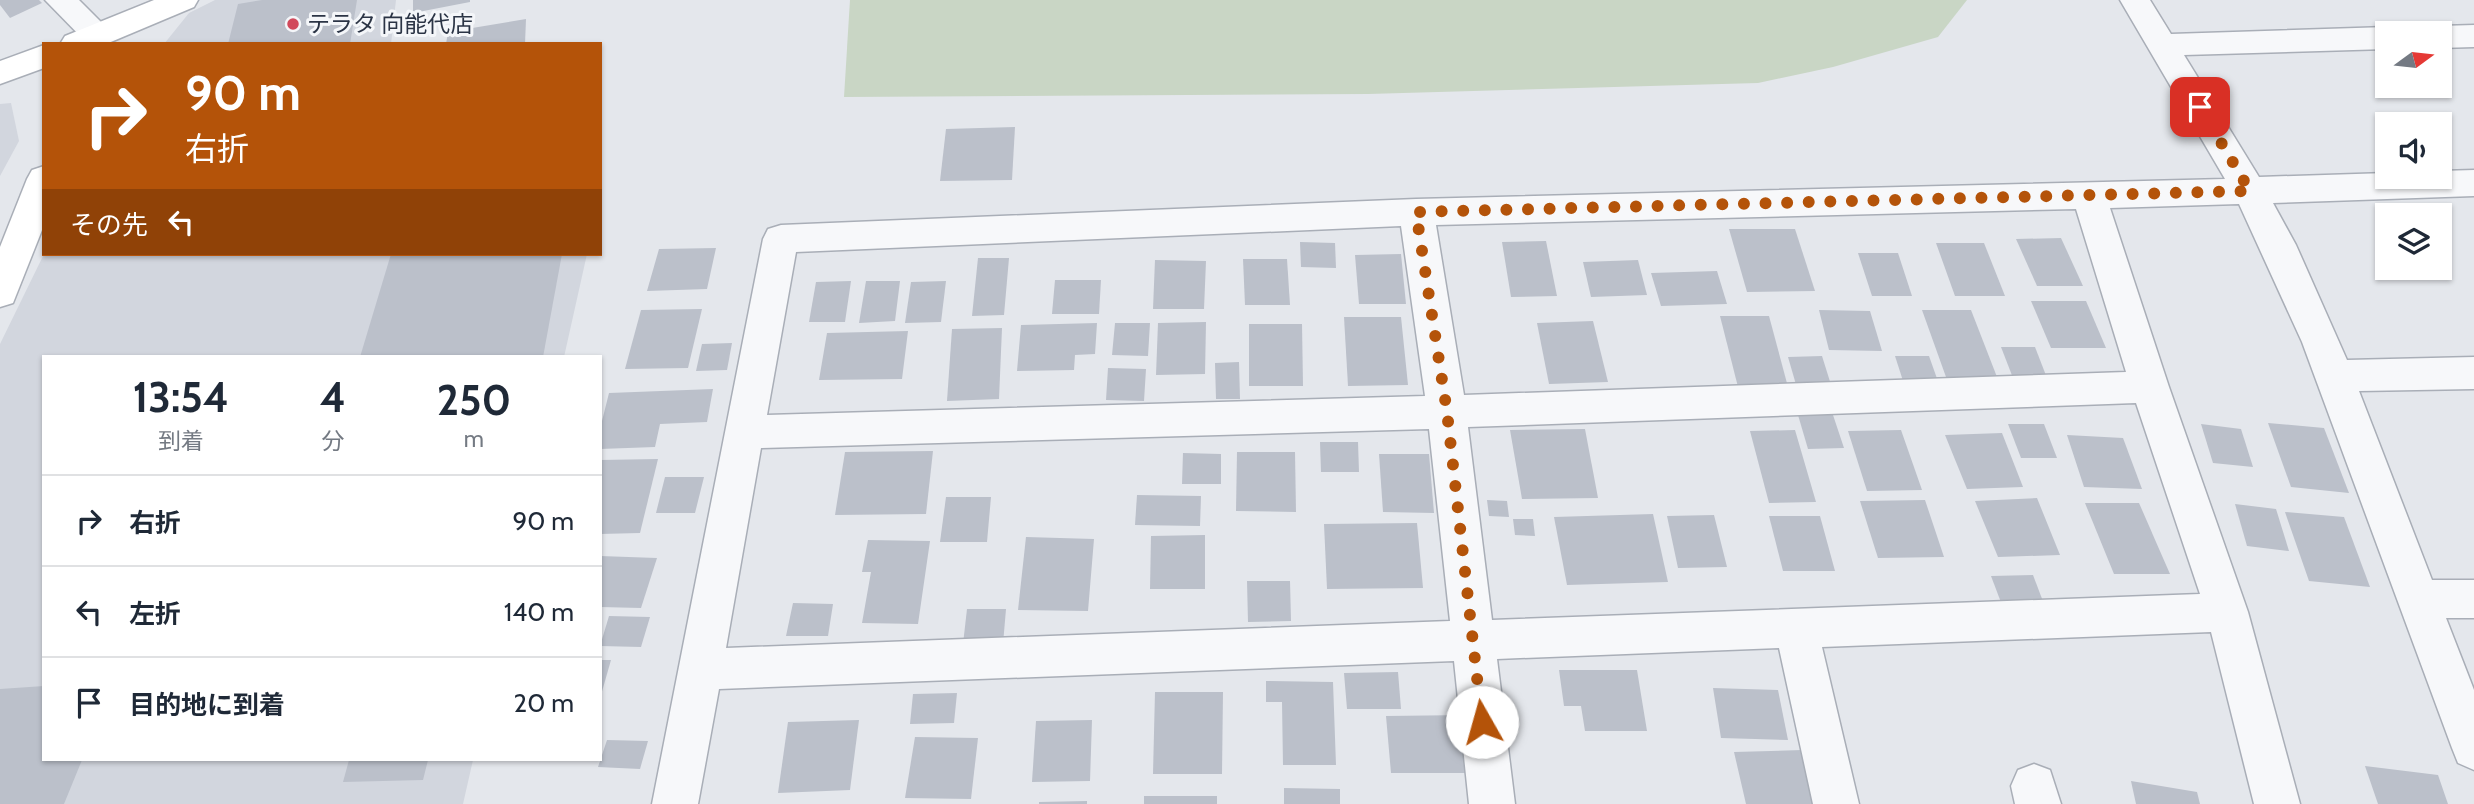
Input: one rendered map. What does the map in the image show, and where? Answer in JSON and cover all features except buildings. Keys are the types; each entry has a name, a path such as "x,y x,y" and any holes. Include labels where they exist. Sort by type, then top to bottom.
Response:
{"main road":[{"path":"90,41 183,0"},
{"path":"0,73 42,57"},
{"path":"0,293 42,184"}],"street":[{"path":"61,0 90,41"},
{"path":"2135,0 2250,191 2278,245 2334,376 2474,748"},
{"path":"2452,37 2474,36"},
{"path":"2162,45 2375,38"},
{"path":"675,804 780,239 1416,212 2090,196 2474,183"},
{"path":"2090,196 2150,387 2227,612 2277,804"},
{"path":"1416,212 1447,412 1492,804"},
{"path":"2334,376 2474,373"},
{"path":"743,432 1447,412 2150,387"},
{"path":"2418,599 2474,599"},
{"path":"700,669 2227,612"},
{"path":"1796,629 1836,804"}],"shaded area":[{"path":"215,0 396,0 391,42 166,42 189,13"},
{"path":"11,103 19,141 0,176 0,104"},
{"path":"43,256 587,256 564,355 42,355 42,761 473,761 463,804 0,804 0,344"}],"green space":[{"path":"850,0 1967,0 1938,37 1833,67 1758,83 1368,94 844,97"}],"place":[{"name":"テラタ 向能代店","path":"293,24"}],"route":[{"path":"1482,722 1447,412 1416,212 2250,191 2200,107"}]}
